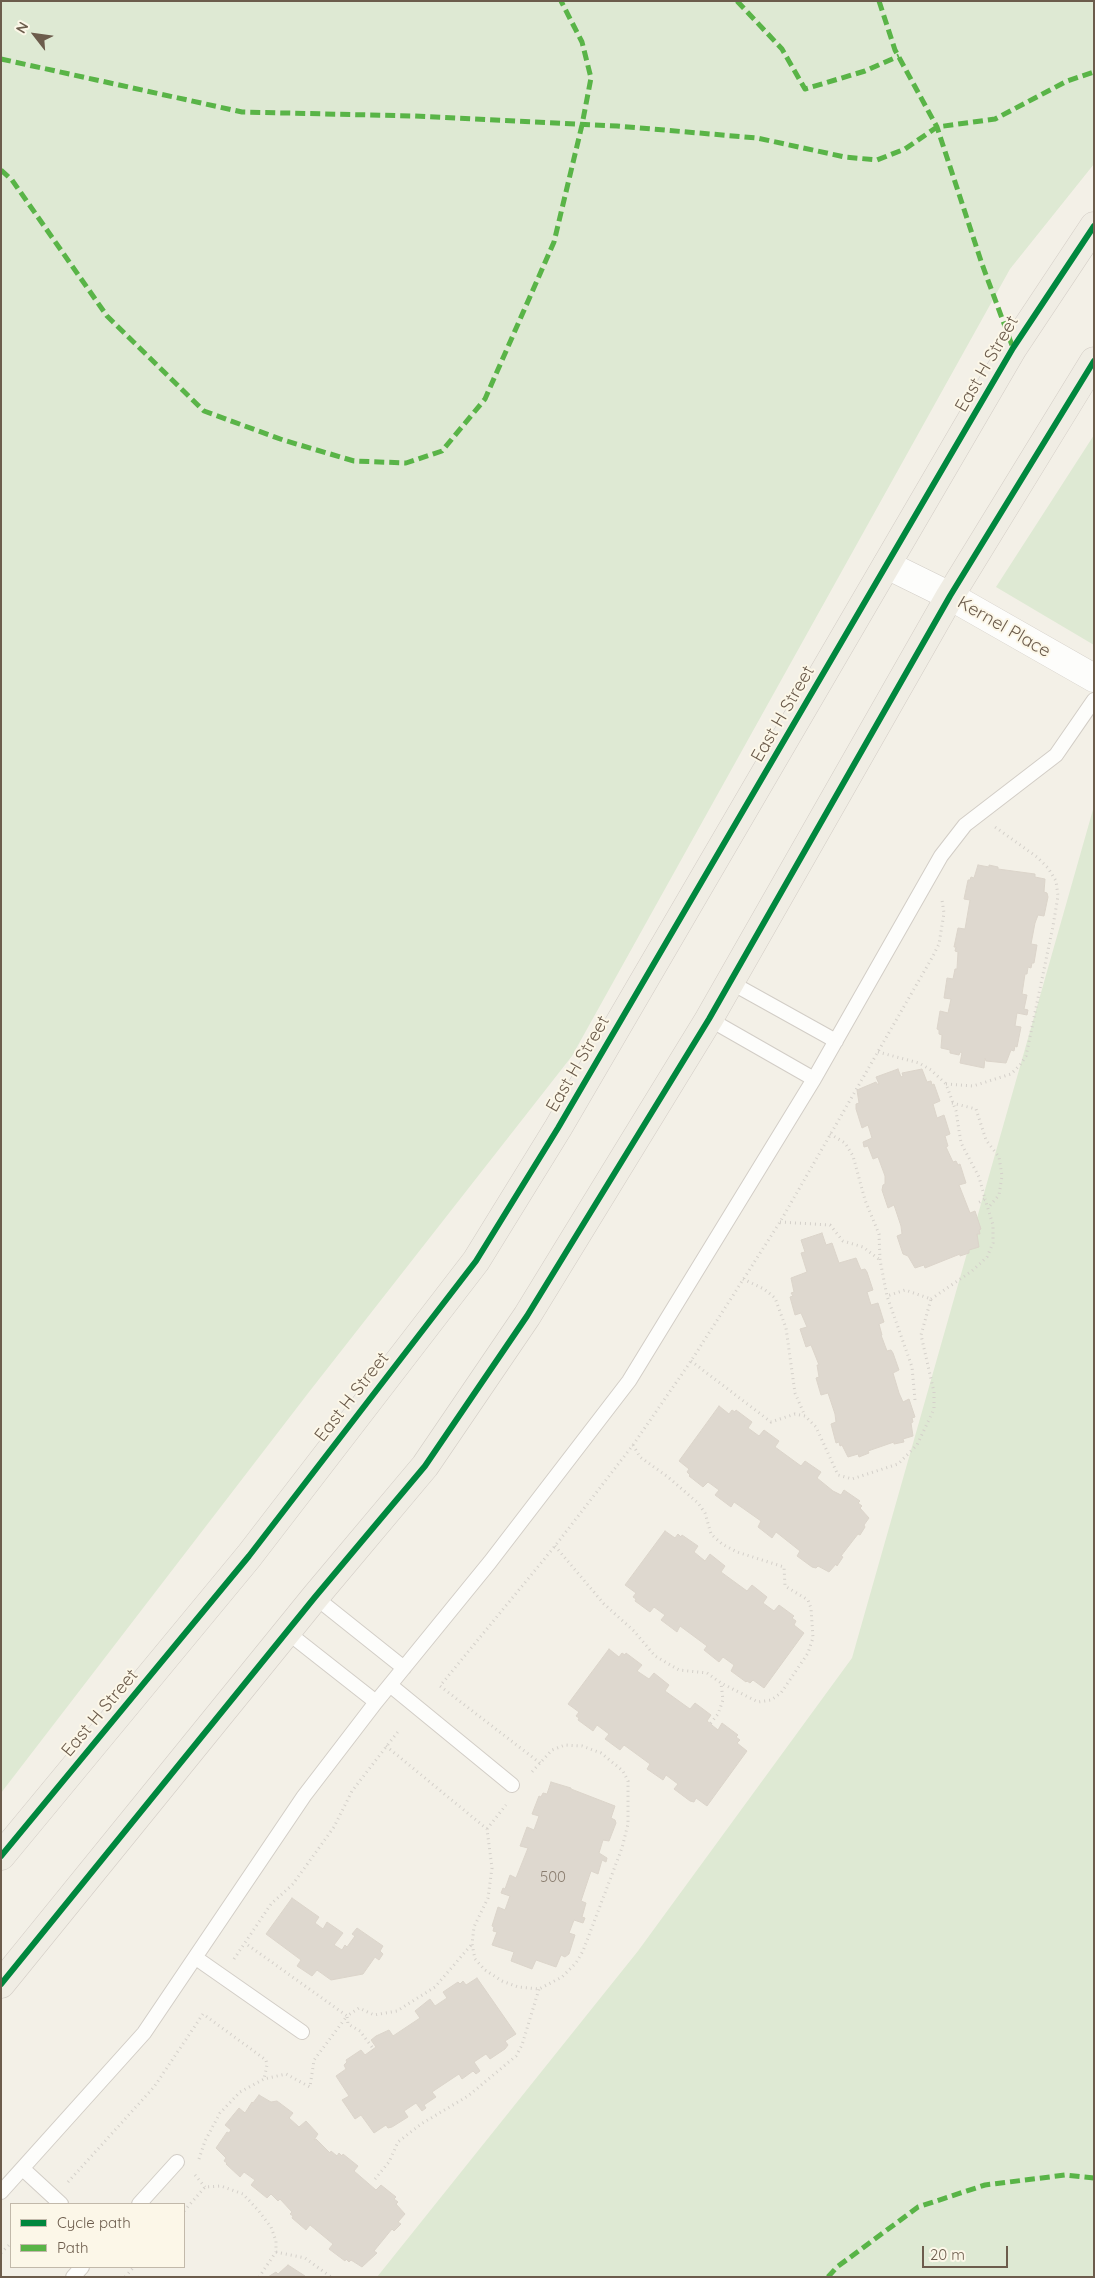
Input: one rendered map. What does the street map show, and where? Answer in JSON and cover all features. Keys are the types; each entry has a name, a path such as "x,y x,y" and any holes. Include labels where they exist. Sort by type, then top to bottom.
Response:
{"main road":[{"name":"East H Street","path":"1,1856 249,1556 476,1261 558,1128 1032,316 1094,226"},
{"path":"1,1984 315,1597 425,1466 527,1316 709,1019 950,596 1094,361"}],"street":[{"name":"Kernel Place","path":"887,565 950,596 1094,678"}],"lane":[{"path":"1,2192 144,2033 304,1796 376,1702 490,1562 629,1381 814,1079 941,856 966,825 1056,755 1094,700"},
{"path":"730,982 836,1041"},
{"path":"709,1019 814,1079"},
{"path":"315,1597 404,1668"},
{"path":"287,1632 376,1702"},
{"path":"390,1686 511,1792"},
{"path":"196,1958 302,2032"},
{"path":"140,2203 177,2162"},
{"path":"23,2169 60,2203"}],"path":[{"path":"987,832 1001,821"},
{"path":"946,1084 973,1086 1011,1074 1020,1065 1026,1056 1053,926 1058,896 1056,881 1048,868 1037,857 993,826"},
{"path":"540,1763 440,1686 633,1445 691,1361 780,1222 938,944 944,913 942,894"},
{"path":"743,1279 764,1289 775,1298 786,1328 795,1393 805,1416 816,1427 838,1475 852,1479 902,1461 916,1445 934,1409 934,1392 921,1335 931,1299 972,1271 987,1257 993,1243 993,1225 980,1177 961,1143 946,1084 931,1070 919,1063 878,1052"},
{"path":"952,1103 976,1108 986,1140 999,1156 1002,1176 998,1195 988,1208"},
{"path":"830,1134 845,1143 853,1156 865,1200 879,1234 880,1260 887,1296 912,1367 915,1400"},
{"path":"976,1204 985,1199"},
{"path":"780,1222 830,1225 843,1241 863,1248 880,1260"},
{"path":"887,1296 905,1290 931,1299"},
{"path":"691,1361 771,1422 795,1414 805,1416"},
{"path":"554,1546 604,1604 634,1631 655,1656 679,1670 707,1673 721,1683 758,1702 771,1700 781,1693 808,1653 813,1638 811,1608 808,1600 785,1586 784,1567 737,1552 722,1544 711,1534 705,1513 698,1503 668,1477 640,1457 633,1445"},
{"path":"710,1724 718,1714 723,1700 721,1683"},
{"path":"233,1960 271,1904 293,1884 334,1827 352,1792 400,1729"},
{"path":"511,1792 487,1828 492,1868 488,1898 474,1928 472,1944 475,1960 485,1970 502,1981 518,1987 538,1989 562,1977 576,1963 583,1951 622,1848 628,1824 628,1781 623,1771 601,1753 582,1746 565,1745 552,1750 528,1777"},
{"path":"386,1746 487,1828"},
{"path":"245,1943 347,2016 348,2024 360,2031 372,2047"},
{"path":"205,2187 195,2175 205,2141 220,2113 240,2092 264,2079 286,2074 310,2087 314,2060 347,2016 359,2008 374,2015 397,2012 436,1987 472,1944"},
{"path":"375,2179 389,2162 398,2142 421,2124 468,2096 516,2056 522,2045 538,1989"},
{"path":"66,2184 154,2087 204,2014 266,2060 267,2065 264,2079"},
{"path":"185,2210 205,2187 221,2186 243,2194 271,2227 276,2241 276,2252 258,2277"},
{"path":"1,2253 10,2244"},
{"path":"276,2252 306,2258 331,2277"}],"green space":[{"path":"1,1 1094,1 1094,164 1010,269 572,1056 309,1392 1,1793"},
{"path":"1094,435 1094,645 996,587"},
{"path":"1094,806 1094,2277 377,2277 638,1951 852,1658"}],"building":[{"path":"978,865 989,867 989,865 998,867 998,869 1035,874 1035,877 1045,879 1044,892 1047,893 1048,897 1044,916 1038,915 1035,923 1031,944 1037,945 1034,963 1032,963 1031,968 1028,967 1027,974 1025,974 1022,994 1027,995 1024,1009 1028,1010 1027,1015 1017,1013 1015,1026 1021,1027 1017,1047 1015,1046 1014,1051 1011,1050 1006,1063 986,1061 985,1058 984,1068 960,1063 962,1053 960,1052 959,1055 950,1053 950,1050 941,1048 942,1035 939,1034 937,1029 940,1011 948,1013 951,999 944,998 947,978 953,979 955,969 957,969 958,952 955,951 956,947 954,947 958,928 965,929 970,900 964,899 968,880 971,877 974,878"},
{"path":"898,1069 901,1077 903,1076 902,1073 922,1069 927,1082 931,1081 932,1085 934,1084 940,1101 933,1104 937,1118 944,1115 950,1134 945,1136 948,1146 946,1147 953,1162 956,1161 958,1165 960,1164 966,1183 959,1185 970,1213 975,1211 981,1229 979,1230 980,1234 977,1234 979,1247 969,1250 969,1253 960,1256 960,1254 925,1268 924,1265 915,1268 908,1256 903,1254 897,1236 902,1234 901,1226 894,1205 888,1208 882,1190 885,1184 885,1176 878,1157 873,1159 868,1146 864,1147 863,1142 872,1138 868,1125 862,1128 856,1109 856,1104 859,1103 857,1090 876,1082 879,1084 876,1077"},
{"path":"822,1233 826,1245 832,1243 839,1263 856,1258 861,1270 865,1269 867,1272 873,1290 867,1292 871,1305 878,1303 884,1322 879,1324 881,1335 887,1351 891,1350 893,1353 899,1370 893,1373 899,1393 903,1402 909,1399 915,1417 912,1418 913,1422 911,1423 913,1436 903,1439 904,1442 894,1444 894,1442 868,1451 869,1453 859,1457 858,1454 848,1457 842,1445 840,1446 839,1442 836,1443 831,1424 836,1422 835,1414 828,1393 821,1395 816,1378 819,1377 817,1365 819,1365 811,1345 806,1347 800,1329 807,1327 801,1313 795,1315 790,1297 793,1296 791,1293 794,1292 791,1278 807,1272 801,1253 805,1252 801,1240"},
{"path":"719,1406 729,1414 732,1410 735,1412 736,1410 752,1422 748,1428 759,1436 764,1430 779,1441 775,1447 801,1466 805,1461 821,1472 817,1478 833,1491 841,1495 844,1490 860,1501 858,1503 862,1506 860,1508 869,1518 860,1535 858,1534 841,1556 843,1557 837,1566 836,1564 829,1572 818,1566 816,1568 812,1567 797,1556 800,1551 776,1532 772,1538 758,1527 761,1521 734,1502 731,1507 715,1495 719,1490 708,1482 703,1487 689,1476 687,1472 689,1469 679,1461"},
{"path":"665,1531 675,1538 678,1534 681,1537 682,1535 698,1546 694,1552 705,1561 710,1554 725,1566 721,1572 747,1591 752,1585 767,1597 763,1603 774,1611 779,1605 794,1616 792,1618 796,1621 794,1625 804,1633 764,1688 753,1680 750,1683 746,1682 731,1671 734,1665 723,1657 719,1662 704,1650 707,1646 680,1626 677,1632 661,1620 665,1615 654,1607 650,1612 635,1601 636,1599 633,1597 636,1593 625,1585"},
{"path":"609,1649 619,1657 622,1653 625,1655 626,1653 642,1665 637,1671 649,1679 654,1673 669,1685 665,1691 690,1709 695,1703 711,1715 707,1721 718,1730 722,1723 738,1735 736,1737 740,1740 737,1743 747,1751 707,1806 696,1798 694,1802 690,1801 674,1789 678,1784 666,1775 663,1780 647,1769 650,1764 624,1745 620,1750 605,1739 609,1734 597,1725 593,1731 578,1720 579,1718 576,1716 579,1712 568,1704"},
{"path":"551,1782 615,1806 611,1818 616,1823 609,1841 603,1840 599,1853 607,1858 606,1862 602,1860 598,1874 591,1871 581,1901 586,1903 582,1917 585,1918 583,1923 574,1920 569,1933 575,1935 569,1954 565,1957 561,1955 556,1967 536,1960 532,1969 511,1961 514,1952 492,1945 497,1932 493,1931 494,1927 492,1926 498,1907 505,1910 510,1896 501,1893 503,1888 505,1889 510,1875 516,1878 528,1848 520,1846 527,1827 534,1830 539,1816 532,1814 539,1796 541,1797 543,1793 547,1794"},
{"path":"292,1898 319,1917 315,1923 323,1929 327,1922 343,1933 334,1945 342,1950 345,1945 347,1947 355,1936 352,1934 357,1928 383,1946 380,1951 383,1954 379,1960 375,1957 363,1974 331,1980 317,1970 312,1976 297,1966 301,1960 266,1934"},
{"path":"477,1978 516,2034 505,2041 508,2045 505,2049 490,2059 486,2054 474,2062 480,2071 476,2074 473,2071 462,2079 459,2074 432,2092 436,2097 424,2105 426,2108 422,2111 416,2103 404,2111 408,2117 392,2127 388,2128 386,2125 374,2133 361,2115 355,2119 342,2100 349,2096 336,2076 346,2069 344,2065 347,2062 346,2060 361,2050 365,2055 376,2047 371,2040 376,2036 389,2030 393,2036 420,2018 415,2011 430,1999 435,2006 447,1998 443,1992 458,1982 460,1984 463,1981 466,1985"},
{"path":"259,2095 271,2102 277,2101 293,2113 289,2118 299,2127 306,2121 318,2134 314,2140 316,2139 330,2153 331,2151 337,2156 339,2153 342,2156 343,2154 358,2166 354,2171 376,2190 381,2185 396,2197 394,2199 398,2202 396,2204 405,2214 398,2222 401,2224 394,2231 392,2229 374,2251 377,2253 362,2267 351,2260 349,2262 346,2259 345,2261 329,2249 333,2244 310,2225 306,2230 292,2218 293,2216 290,2214 292,2212 280,2199 278,2201 271,2194 267,2198 251,2185 255,2180 244,2172 240,2177 226,2164 224,2161 226,2158 216,2148 227,2132 229,2133 231,2130 225,2125 239,2108 245,2113"},
{"path":"288,2265 305,2276 268,2277 276,2272 278,2274"}],"marked path":[{"path":"1,170 12,180 107,316 204,411 283,440 354,461 406,463 442,451 485,399 554,242 582,125 591,78 582,42 561,1"},
{"path":"737,1 782,49 805,89 865,71 899,56"},
{"path":"879,1 895,50 937,127 982,264 1013,348"},
{"path":"1,59 242,112 414,116 617,126 757,138 845,157 877,160 905,149 937,127 995,119 1067,81 1094,72"},
{"path":"828,2277 837,2267 918,2207 985,2185 1065,2175 1094,2178"}],"cycle path":[{"path":"1,1856 249,1556 476,1261 558,1128 1013,348 1094,226"},
{"path":"1,1984 315,1597 425,1466 527,1316 709,1019 950,596 1094,361"}]}
